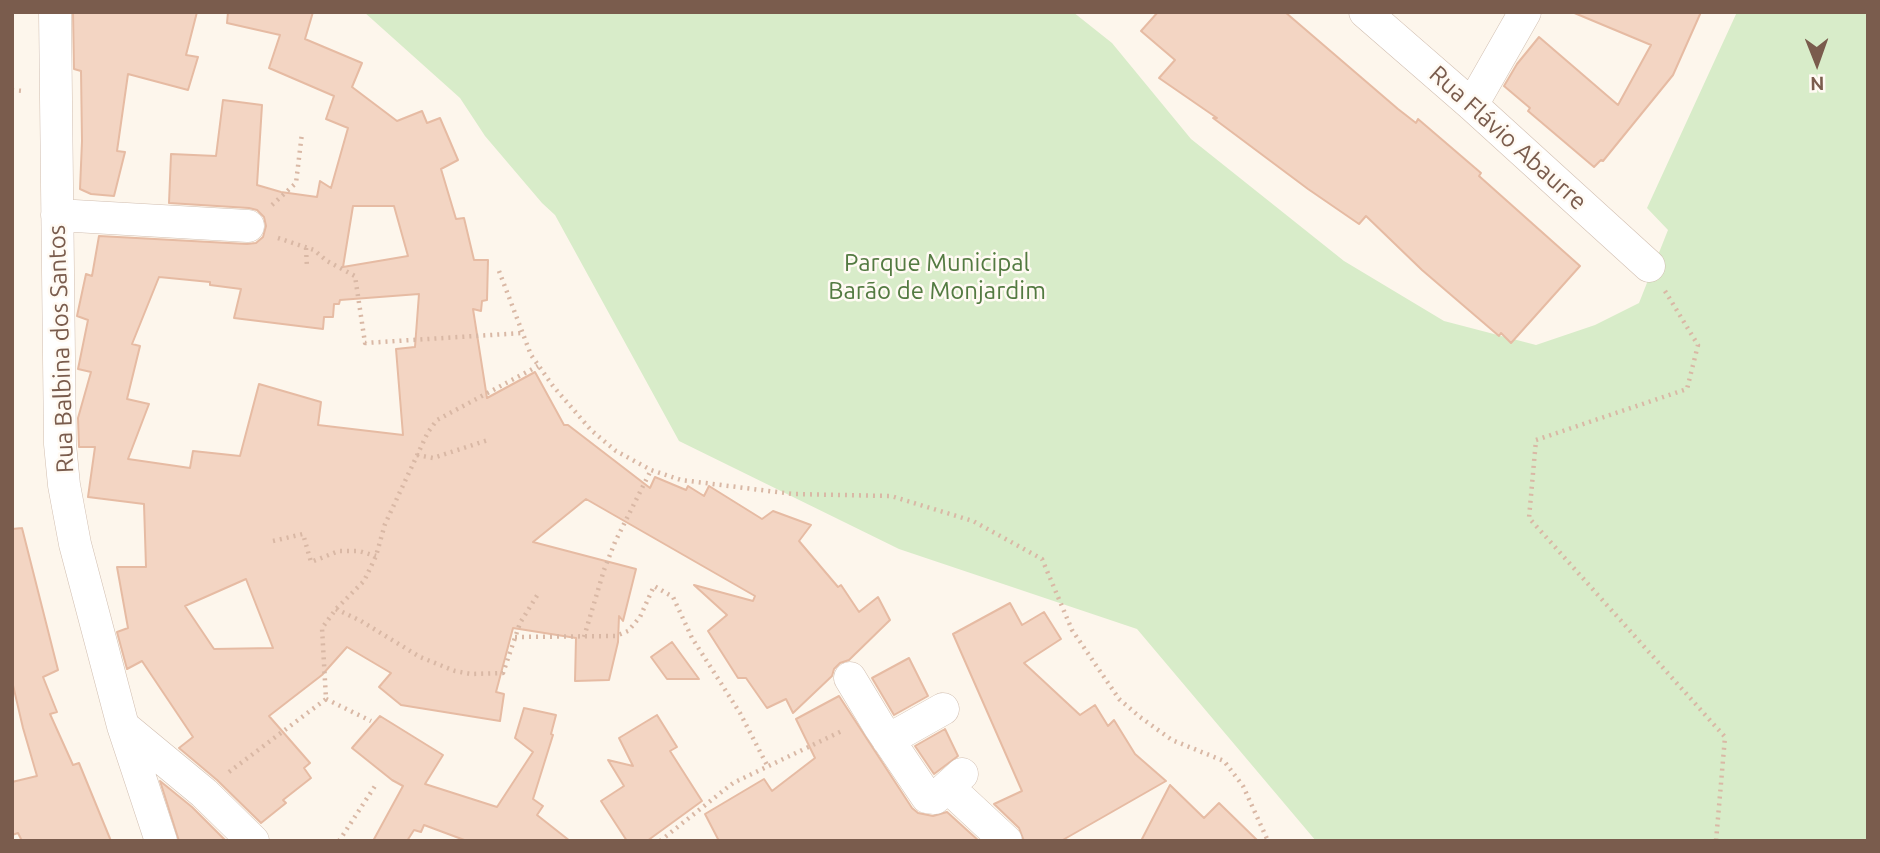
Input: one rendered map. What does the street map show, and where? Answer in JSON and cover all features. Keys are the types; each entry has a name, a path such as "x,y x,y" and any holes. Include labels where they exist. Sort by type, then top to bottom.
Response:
{"street":[{"name":"Rua Balbina dos Santos","path":"55,12 60,444 64,485 75,544 123,726 161,841"},
{"name":"Rua Flávio Abaurre","path":"1364,12 1472,105 1649,266"},
{"path":"1472,105 1525,12"},
{"path":"57,215 250,227"},
{"path":"850,678 927,797 935,798 955,781 1006,841"},
{"path":"880,727 943,709"},
{"path":"123,726 204,793 253,841"}],"path":[{"path":"302,133 296,183 250,227 314,250 327,261 355,276 365,343 523,332"},
{"path":"306,248 307,268"},
{"path":"1649,266 1698,345 1687,389 1536,440 1529,517 1725,737 1716,841"},
{"path":"499,271 531,355 538,366 591,430 616,451 651,470 681,480 793,494 891,496 973,521 1042,559 1072,630 1119,699 1140,718 1172,740 1224,761 1243,786 1268,841"},
{"path":"326,699 322,628 363,581 376,556 385,524 428,432 437,419 538,366"},
{"path":"417,455 433,458 488,440"},
{"path":"584,637 615,542 651,470"},
{"path":"273,541 303,534 311,562 339,551 359,551 376,556"},
{"path":"515,637 616,636 628,631 640,617 654,586 673,597 692,638 740,713 768,767"},
{"path":"336,609 420,657 455,671 471,674 503,673 520,623 538,594"},
{"path":"326,699 371,721"},
{"path":"204,793 326,699"},
{"path":"660,841 733,783 768,767 880,727"},
{"path":"339,841 375,786"}],"green space":[{"name":"Parque Municipal Barão de Monjardim","path":"364,12 1073,12 1112,43 1191,139 1344,261 1444,321 1536,345 1595,325 1639,303 1668,230 1647,208 1737,12 1868,12 1868,841 1316,841 1137,629 899,549 679,441 555,215 485,136 460,98"}],"building":[{"path":"73,12 197,12 186,55 198,57 188,90 128,74 117,151 125,152 114,196 91,194 80,189 81,71 74,69"},
{"path":"228,12 313,12 305,39 362,63 352,87 397,121 422,111 427,123 440,118 458,160 441,169 456,219 464,218 474,260 488,260 487,300 482,301 481,311 473,309 487,398 535,372 564,425 568,425 650,488 655,477 686,490 688,486 704,496 709,486 762,519 773,511 811,525 799,541 838,587 841,585 859,612 878,597 890,620 849,660 840,663 832,676 793,713 786,699 767,708 746,678 738,678 708,631 727,615 694,585 753,601 755,596 586,499 533,542 636,569 623,621 619,616 618,642 609,680 575,681 576,638 513,628 496,692 504,694 500,721 401,705 379,687 391,673 347,647 322,675 269,716 310,763 304,768 311,778 283,800 286,803 261,823 179,748 193,737 142,661 127,669 117,632 128,628 117,567 146,567 144,504 88,497 95,447 79,447 78,418 91,372 78,369 88,320 77,316 86,274 92,276 99,236 247,244 256,243 263,237 266,226 264,217 257,210 169,203 171,154 216,156 223,100 262,105 257,185 281,192 317,197 320,181 331,188 348,128 326,119 334,96 269,68 280,35 227,23","holes":["353,206 394,206 408,256 343,267","159,277 210,282 210,285 241,289 234,318 323,329 324,317 333,317 334,304 339,304 340,300 419,294 415,347 396,349 403,435 318,425 321,402 259,384 240,456 193,451 190,468 128,459 149,404 127,399 140,346 132,344","246,579 273,648 214,649 185,606"]},
{"path":"1158,12 1285,12 1398,109 1416,123 1418,119 1481,173 1479,176 1580,266 1511,343 1501,333 1499,336 1422,270 1366,216 1359,224 1159,78 1175,60 1141,31"},
{"path":"1572,12 1701,12 1673,75 1603,161 1594,167 1528,111 1530,108 1504,86 1517,64 1539,37 1618,105 1651,45"},
{"path":"22,528 58,670 43,677 57,712 50,714 73,765 79,763 111,841 22,841 18,833 12,835 12,782 37,776 12,681 12,529"},
{"path":"1010,603 1022,625 1044,612 1061,639 1024,663 1080,715 1095,705 1108,726 1114,720 1135,754 1166,781 1061,841 1024,841 1019,828 994,804 1022,791 953,634"},
{"path":"672,642 699,679 667,679 651,657"},
{"path":"909,658 928,696 894,715 872,678"},
{"path":"839,696 912,808 918,813 933,816 947,812 979,841 719,841 705,814 764,779 772,791 815,758 796,719"},
{"path":"524,708 556,715 551,734 553,735 533,799 543,806 537,815 570,841 467,841 424,825 421,832 414,830 407,841 373,841 403,786 352,748 380,716 443,755 425,784 497,807 533,752 515,738"},
{"path":"657,715 677,747 670,751 702,801 647,841 627,841 601,801 624,786 608,760 633,766 619,738"},
{"path":"945,729 958,756 934,774 915,746"},
{"path":"160,781 192,807 226,841 179,841"},
{"path":"1170,785 1204,818 1219,803 1258,841 1141,841"}]}
